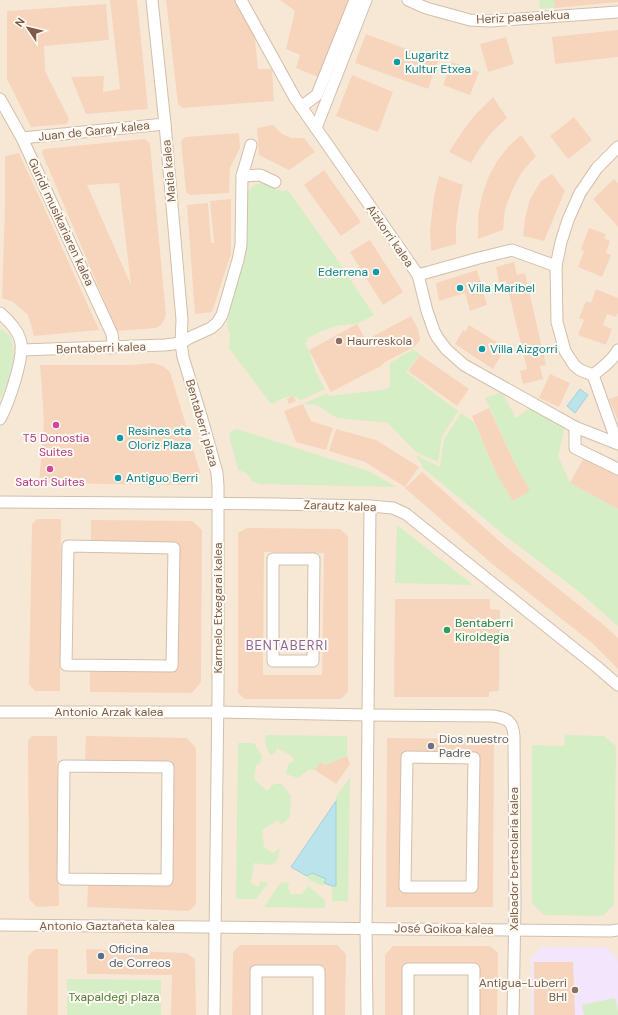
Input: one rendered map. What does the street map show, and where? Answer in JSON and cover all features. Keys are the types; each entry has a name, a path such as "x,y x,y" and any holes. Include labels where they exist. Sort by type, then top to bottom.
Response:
{"street":[{"name":"Matia kalea","path":"152,0 165,124 182,320 181,343"},
{"name":"Aizkorri kalea","path":"241,0 295,98 418,275 434,332 446,349 464,364 575,427 618,443"},
{"path":"301,107 317,95 355,0"},
{"path":"316,128 366,0"},
{"name":"Heriz pasealekua","path":"408,0 426,8 470,20 490,21 618,12"},
{"name":"Guridi musikariaren kalea","path":"0,99 22,138 112,334 114,342 111,348"},
{"name":"Juan de Garay kalea","path":"22,138 165,124"},
{"path":"181,343 210,328 217,323 222,315 241,245 242,176 251,145"},
{"path":"618,147 597,168 580,193 560,242 556,266 557,322 565,351 574,365 580,370 593,376 618,443"},
{"path":"242,176 260,175 275,182"},
{"path":"418,275 512,250 556,266"},
{"path":"0,313 16,330 21,340 21,350 12,392 0,419"},
{"path":"0,321 16,330"},
{"name":"Bentaberri kalea","path":"21,350 111,348 181,343"},
{"name":"Bentaberri plaza","path":"181,343 183,357 217,473 218,504"},
{"path":"593,376 604,367 618,350"},
{"path":"575,427 575,448 618,469"},
{"name":"Zarautz kalea","path":"0,502 276,504 370,506 393,508 406,514 590,661 618,686"},
{"name":"Karmelo Etxegarai kalea","path":"214,1015 218,712 218,504"},
{"path":"367,1015 366,928 370,506"},
{"path":"68,546 174,548 172,666 66,665 68,546"},
{"path":"273,559 314,559 313,661 273,661 273,559"},
{"name":"Antonio Arzak kalea","path":"0,712 218,712 493,716"},
{"name":"Xalbador bertsolaria kalea","path":"493,716 506,720 512,724 514,729 513,1015"},
{"path":"407,757 474,758 472,887 405,887 407,757"},
{"path":"64,766 168,767 167,880 63,879 64,766"},
{"name":"Antonio Gaztañeta kalea","path":"0,925 366,928"},
{"name":"José Goikoa kalea","path":"366,928 618,930"},
{"path":"408,1015 408,969 474,969 474,1015"},
{"path":"256,1015 256,971 319,971 319,1015"}],"shaded area":[{"path":"0,0 618,0 618,1015 0,1015"},
{"name":"Antigua-Luberri BHI","path":"542,947 606,947 617,958 618,1015 531,1015 531,957"}],"green space":[{"path":"539,0 554,0 555,8 540,9"},
{"path":"262,183 282,191 288,190 374,315 357,324 339,325 308,338 305,344 309,350 315,370 325,389 301,400 290,397 271,404 229,348 230,334 227,325 243,264 245,247 246,199 248,191 254,185"},
{"path":"0,329 11,337 14,356 7,385 0,399"},
{"path":"413,349 420,354 406,372 458,411 442,436 438,462 416,452 388,423 337,418 317,405 303,404 327,393 328,396 382,390 390,387 390,363"},
{"path":"502,392 516,418 532,407 565,426 558,456 570,483 618,509 618,626 578,591 508,538 423,468 415,455 440,467 444,439 461,413 474,422 497,475 513,501 515,464 485,398"},
{"path":"237,429 371,472 396,487 259,484 252,481 244,472 238,470 229,436 231,431"},
{"path":"397,525 473,585 395,583"},
{"path":"266,735 347,736 347,756 325,765 320,762 315,770 308,770 298,778 286,774 288,764 294,761 292,756 277,748 275,753 270,755 265,744"},
{"path":"565,735 604,736 616,746 614,904 603,916 544,915 532,903 532,745 564,746"},
{"path":"238,743 254,743 262,756 260,764 256,765 254,779 267,791 272,785 281,783 291,796 290,817 281,825 278,820 262,830 264,847 273,853 280,848 278,859 272,865 254,863 251,883 258,887 261,881 268,883 256,899 236,899"},
{"path":"350,777 348,901 332,901 332,886 336,886 336,797"},
{"path":"312,873 326,879 323,886 309,880 307,876"},
{"path":"281,882 289,883 288,888 291,894 302,894 308,886 325,900 325,908 264,907"},
{"name":"Txapaldegi plaza","path":"67,979 161,980 161,1015 67,1015"},
{"path":"615,998 618,1015 584,1015 582,1005"}],"water":[{"path":"580,389 588,395 575,413 567,406"},
{"path":"336,801 336,886 332,886 324,883 326,879 312,873 307,876 291,867"}],"building":[{"path":"110,0 137,0 148,109 86,114 71,77 104,76 103,92 120,89"},
{"path":"166,0 235,0 254,30 258,69 272,69 274,101 182,108 178,104"},
{"path":"280,0 350,0 320,78 296,68 300,55 286,49 295,11"},
{"path":"554,0 618,0 618,2 555,8"},
{"path":"106,4 109,40 44,46 45,71 69,119 67,124 31,127 7,79 7,11"},
{"path":"618,30 618,57 555,64 552,37"},
{"name":"Lugaritz Kultur Etxea","path":"366,34 438,61 428,89 355,63"},
{"path":"506,37 514,64 488,72 480,44"},
{"path":"452,62 479,72 470,95 443,85"},
{"path":"352,75 393,92 378,132 336,116"},
{"path":"493,97 507,118 492,132 471,163 449,152 476,114"},
{"path":"574,117 592,140 568,159 550,136"},
{"path":"273,125 282,134 291,138 304,138 315,152 289,170 259,155 257,128"},
{"path":"239,133 240,148 230,168 229,193 190,195 186,192 181,141 185,137"},
{"path":"521,135 536,156 522,172 512,191 505,209 503,230 478,239 478,215 488,178 497,161 508,147"},
{"path":"145,139 150,144 166,315 161,325 156,328 117,331 42,153 44,149","holes":["119,183 131,285 87,185"]},
{"path":"19,153 99,330 34,336 28,315 13,302 2,298 5,156"},
{"path":"324,170 361,222 341,236 304,185"},
{"path":"552,174 565,191 544,241 523,236 525,218 530,199 541,181"},
{"path":"439,176 463,185 456,227 456,244 431,251 430,231 434,196"},
{"path":"614,179 618,183 618,227 593,199"},
{"path":"231,199 231,254 212,312 195,314 187,205 208,203 211,243 214,243 210,201"},
{"path":"589,228 606,234 604,238 610,241 606,253 611,255 602,277 578,267 584,251 581,249"},
{"name":"Ederrena","path":"370,240 403,292 383,305 350,252"},
{"path":"514,262 517,275 525,273 546,365 540,366 543,379 523,384 520,371 527,369 506,281 499,282 496,267"},
{"name":"Villa Maribel","path":"477,270 487,305 470,311 465,293 439,301 436,283"},
{"path":"596,289 618,298 618,312 616,317 607,314 603,325 612,329 606,345 578,335 584,320 579,318 586,301 591,303"},
{"path":"411,316 418,329 420,340 414,347 331,392 309,350 357,324 366,340"},
{"name":"Villa Aizgorri","path":"469,325 503,346 498,353 501,355 493,369 455,344 463,330 465,332"},
{"path":"420,355 469,389 457,406 408,371"},
{"path":"153,363 163,366 170,372 200,472 198,480 191,485 39,483 44,423 40,365 132,365"},
{"path":"550,374 570,383 559,407 539,398"},
{"path":"293,396 296,401 289,404 287,399"},
{"path":"618,396 618,421 609,399"},
{"path":"303,404 311,421 333,428 326,450 296,442 284,411"},
{"path":"489,408 515,464 530,491 513,501 497,475 472,416"},
{"path":"336,429 376,440 419,467 405,487 365,462 329,451"},
{"path":"584,457 618,475 618,509 570,483"},
{"path":"422,472 505,546 618,638 618,669 592,643 491,563 405,488"},
{"path":"37,519 61,519 60,691 35,691 29,684 32,524"},
{"path":"91,520 192,521 202,530 201,682 192,693 90,692 90,668 176,669 178,542 91,542"},
{"path":"247,528 340,529 348,536 348,692 341,699 245,699 238,693 238,533","holes":["264,552 324,553 322,675 263,675"]},
{"name":"Bentaberri Kiroldegia","path":"395,599 490,599 490,609 500,610 499,691 489,692 489,697 394,697"},
{"path":"32,736 57,736 59,906 37,907 29,899 28,741"},
{"path":"86,736 187,738 196,748 196,904 189,911 87,907 88,885 170,886 172,763 85,762"},
{"path":"387,738 494,739 493,907 386,907","holes":["407,757 474,758 472,887 405,887"]},
{"path":"347,756 350,764 336,784 315,770 320,762 325,765"},
{"path":"240,945 337,945 346,954 345,1015 319,1015 319,971 256,971 256,1015 232,1015 233,952"},
{"path":"393,946 490,946 498,953 497,1015 474,1015 474,969 408,969 408,1015 385,1015 385,955"},
{"path":"35,949 58,949 58,1015 27,1015 28,956"},
{"path":"86,949 186,953 195,959 196,1015 171,1015 172,975 87,974"},
{"path":"534,962 573,962 575,1015 534,1015"}],"place":[{"name":"Lugaritz Kultur Etxea","path":"397,62"},
{"name":"Ederrena","path":"376,272"},
{"name":"Villa Maribel","path":"460,288"},
{"name":"Haurreskola","path":"339,341"},
{"name":"Villa Aizgorri","path":"482,349"},
{"name":"T5 Donostia Suites","path":"56,425"},
{"name":"Resines eta Oloriz Plaza","path":"120,438"},
{"name":"Satori Suites","path":"50,469"},
{"name":"Antiguo Berri","path":"118,478"},
{"name":"Bentaberri Kiroldegia","path":"447,630"},
{"name":"Dios nuestro Padre","path":"431,746"},
{"name":"Oficina de Correos","path":"101,956"},
{"name":"Antigua-Luberri BHI","path":"575,990"}],"district":[{"name":"BENTABERRI","path":"287,645"}]}
